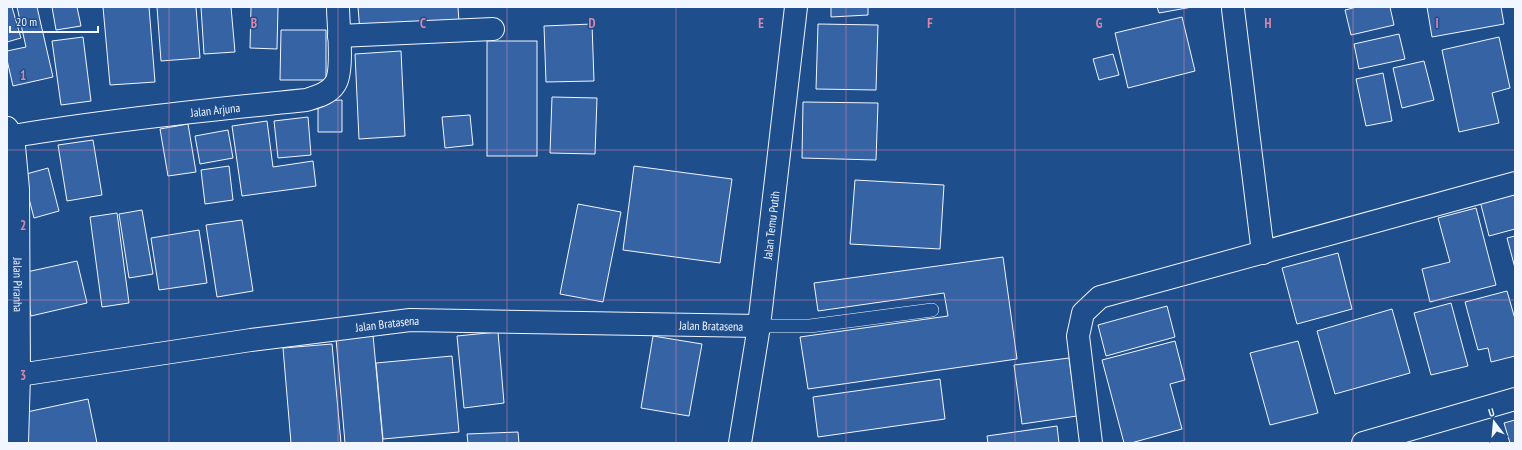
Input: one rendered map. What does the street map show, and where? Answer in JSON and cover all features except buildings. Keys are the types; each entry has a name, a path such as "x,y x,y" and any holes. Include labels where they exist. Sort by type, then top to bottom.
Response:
{"street":[{"name":"Jalan Arjuna","path":"10,132 69,127 178,113 306,100 324,94 335,85 340,73 338,7"},
{"name":"Jalan Temu Putih","path":"740,443 759,326 796,7"},
{"path":"1232,9 1263,253"},
{"path":"339,36 493,29"},
{"name":"Jalan Piranha","path":"10,132 18,189 19,376 17,443"},
{"path":"1091,443 1078,336 1083,313 1100,297 1515,183"},
{"name":"Jalan Bratasena","path":"19,376 251,340 410,320 759,326"},
{"path":"1363,443 1515,399"}],"lane":[{"path":"759,326 810,326 932,310"}]}
